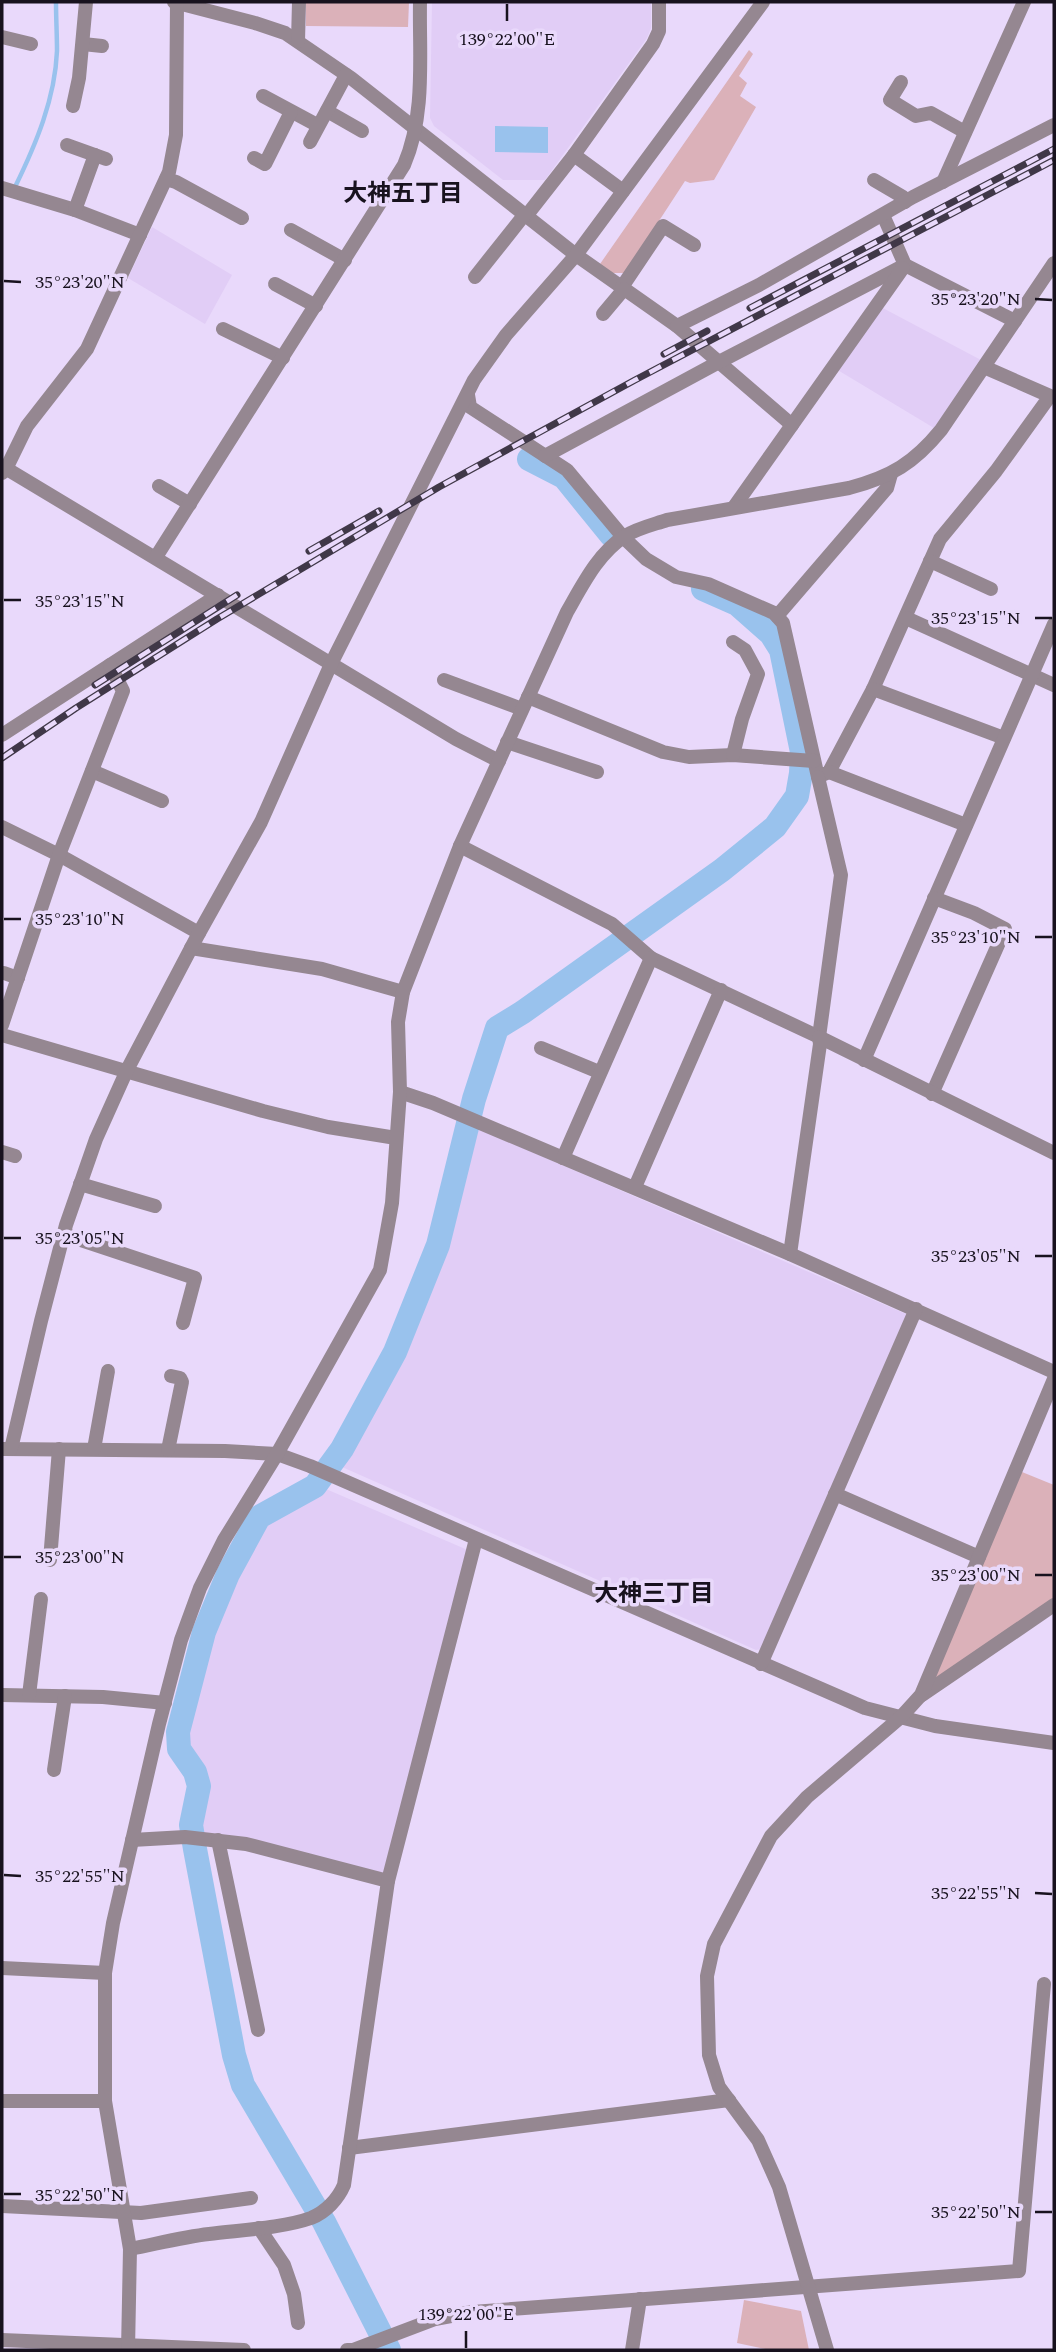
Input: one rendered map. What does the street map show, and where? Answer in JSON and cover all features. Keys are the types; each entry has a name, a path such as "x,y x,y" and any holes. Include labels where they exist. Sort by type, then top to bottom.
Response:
{"street":[{"path":"73,106 83,44 86,2"},
{"path":"499,761 456,739 156,557 3,469 27,426 87,349 166,179 175,150 176,135 176,2 255,23 285,33 298,41 346,75 576,255 677,326 792,425"},
{"path":"298,41 299,2"},
{"path":"156,557 404,165 415,129 418,107 420,2"},
{"path":"483,273 574,155 653,44 659,31 659,2"},
{"path":"763,2 576,255 486,360 331,664 261,822 127,1070 96,1139 63,1234 6,1449 277,1454 865,1707 960,1730 1054,1743"},
{"path":"943,182 1024,2"},
{"path":"2,37 31,44"},
{"path":"83,44 102,46"},
{"path":"310,142 346,75"},
{"path":"901,82 890,100 916,116 931,113 965,132"},
{"path":"263,96 317,125"},
{"path":"327,111 362,131"},
{"path":"254,158 265,164 291,112"},
{"path":"677,326 760,285 905,202 1054,125"},
{"path":"67,145 100,157 75,211"},
{"path":"574,155 623,191"},
{"path":"166,179 236,211"},
{"path":"874,180 903,197 905,202"},
{"path":"2,188 75,211 140,236"},
{"path":"883,215 905,265 1015,321"},
{"path":"603,314 663,226 694,245"},
{"path":"291,230 345,260"},
{"path":"128,2347 130,2249 106,2101 105,1973 113,1923 181,1640 200,1588 223,1542 277,1454 380,1270 392,1203 400,1092 398,1022 403,992 460,846 567,612 586,578 623,537 640,528 667,520 849,488 891,474 926,449 942,430 1054,262"},
{"path":"545,456 905,265"},
{"path":"734,507 905,265"},
{"path":"275,284 316,306"},
{"path":"223,328 282,358"},
{"path":"824,774 873,690 940,539 1052,397 984,367"},
{"path":"468,395 470,407 567,470 623,537 646,559 676,577 708,583 774,613 783,623 814,761 824,774 841,875 790,1254"},
{"path":"777,616 887,488 891,474"},
{"path":"159,486 190,504"},
{"path":"930,561 974,587 990,589"},
{"path":"2,735 218,595"},
{"path":"906,618 1054,685"},
{"path":"864,1060 1054,624"},
{"path":"733,755 752,705 758,674 743,643"},
{"path":"2,1025 10,975 123,691 110,665"},
{"path":"444,680 467,681 663,752 689,757 733,755 814,761"},
{"path":"873,690 1004,738"},
{"path":"507,742 597,772"},
{"path":"92,771 162,801"},
{"path":"824,774 966,825"},
{"path":"2,827 59,855 199,933"},
{"path":"460,846 612,924 651,958 1054,1153"},
{"path":"932,1094 1005,929 974,913 934,898"},
{"path":"191,948 322,969 403,992"},
{"path":"563,1158 651,958"},
{"path":"635,1187 721,990"},
{"path":"2,1035 276,1114 328,1127 396,1138"},
{"path":"541,1048 599,1072"},
{"path":"400,1092 433,1102 635,1187 1054,1372"},
{"path":"80,1184 155,1206"},
{"path":"63,1234 132,1264 195,1278 190,1316"},
{"path":"761,1664 916,1309"},
{"path":"94,1449 107,1371"},
{"path":"924,1693 1054,1379"},
{"path":"168,1450 182,1382"},
{"path":"50,1560 59,1449"},
{"path":"835,1494 979,1557"},
{"path":"130,2249 311,2218 339,2197 344,2185 388,1881 476,1539"},
{"path":"29,1695 41,1599"},
{"path":"827,2350 771,2166 758,2140 719,2087 709,2055 707,1976 713,1944 771,1836 807,1797 901,1717 924,1693 1054,1605"},
{"path":"2,1695 103,1697 165,1703"},
{"path":"54,1770 65,1696"},
{"path":"132,1840 185,1837 246,1844 388,1881"},
{"path":"219,1840 258,2030"},
{"path":"2,1968 105,1973"},
{"path":"347,2350 435,2319 472,2312 1018,2272 1044,1984"},
{"path":"349,2148 729,2100"},
{"path":"2,2101 106,2101"},
{"path":"2,2206 141,2213 251,2198"},
{"path":"259,2228 284,2264 294,2294 298,2323"},
{"path":"632,2350 640,2299"},
{"path":"2,2340 244,2350"}],"shaded area":[{"path":"306,2 409,2 408,27 306,26"},
{"path":"432,2 651,2 651,28 647,38 545,180 503,180 434,126 430,118"},
{"path":"749,50 753,54 739,76 747,83 740,96 756,107 714,180 690,183 685,181 625,273 611,273 600,264"},
{"path":"152,227 232,275 205,324 128,278"},
{"path":"879,306 981,360 934,428 836,369"},
{"path":"469,1125 906,1314 907,1319 761,1649 756,1650 333,1463 343,1450 396,1353 439,1246"},
{"path":"1022,1472 1054,1485 1054,1598 929,1686"},
{"path":"326,1489 470,1551 387,1874 197,1832 195,1825 202,1781 181,1743 179,1732 204,1632 229,1576 261,1519"},
{"path":"744,2300 801,2311 809,2350 770,2350 737,2343"}],"water":[{"path":"495,126 548,127 548,153 495,152"}],"waterway":[{"path":"15,187 37,138 53,86 57,51 56,2"},
{"path":"529,459 564,477 611,535"},
{"path":"389,2350 324,2222 243,2085 234,2055 191,1825 199,1786 195,1772 179,1749 178,1732 204,1632 228,1574 259,1517 315,1486 342,1449 395,1352 438,1245 474,1099 497,1028 722,870 775,827 797,796 802,752 781,650 771,634 737,604 703,589"}],"railway":[{"path":"750,308 1054,149"},
{"path":"2,758 217,619 439,487 635,380 1054,160"},
{"path":"664,354 707,331"},
{"path":"309,551 379,511"},
{"path":"95,685 237,595"}],"district":[{"name":"大神五丁目","path":"403,194"},
{"name":"大神三丁目","path":"654,1594"}]}
